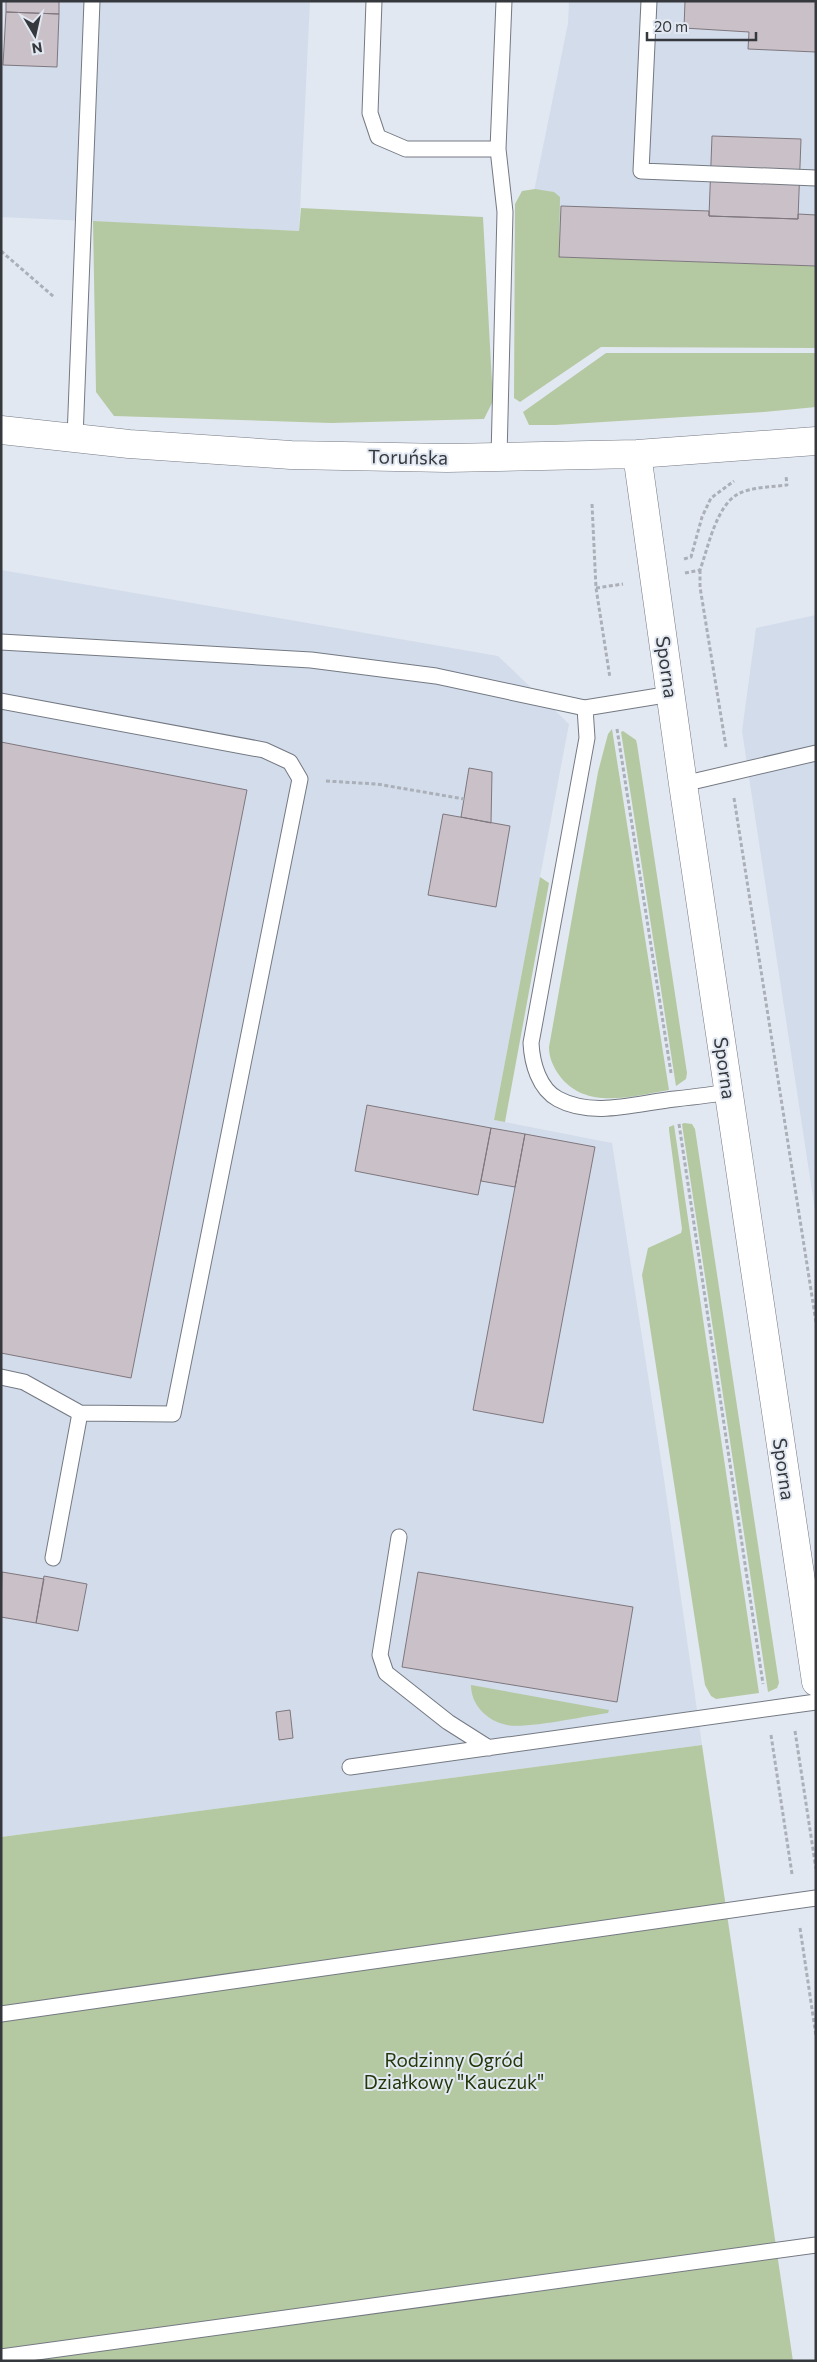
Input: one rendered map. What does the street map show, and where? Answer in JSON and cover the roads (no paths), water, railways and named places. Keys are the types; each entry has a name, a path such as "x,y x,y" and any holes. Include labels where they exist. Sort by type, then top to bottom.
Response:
{"street":[{"name":"Toruńska","path":"1,430 75,438 291,455 500,457 638,454 816,441"},
{"name":"Sporna","path":"638,454 683,784 728,1092 813,1644 816,1682"}],"lane":[{"path":"75,438 92,1"},
{"path":"374,1 370,113 378,137 406,149 498,149"},
{"path":"500,457 505,212 498,149 504,1"},
{"path":"649,1 641,171 816,178"},
{"path":"1,642 311,660 436,676 585,708 671,694"},
{"path":"1,701 264,750 290,762 300,779 173,1414 80,1413 24,1382 1,1377"},
{"path":"585,708 588,738 533,1033 532,1054 536,1070 550,1093 570,1104 607,1109 728,1092"},
{"path":"683,784 816,753"},
{"path":"53,1558 80,1413"},
{"path":"399,1537 380,1655 386,1673 448,1722 489,1748"},
{"path":"350,1767 816,1702"},
{"path":"1,2014 816,1898"},
{"path":"1,2357 816,2245"}],"park label":[{"name":"Rodzinny Ogród Działkowy \"Kauczuk\"","path":"454,2071"}]}
